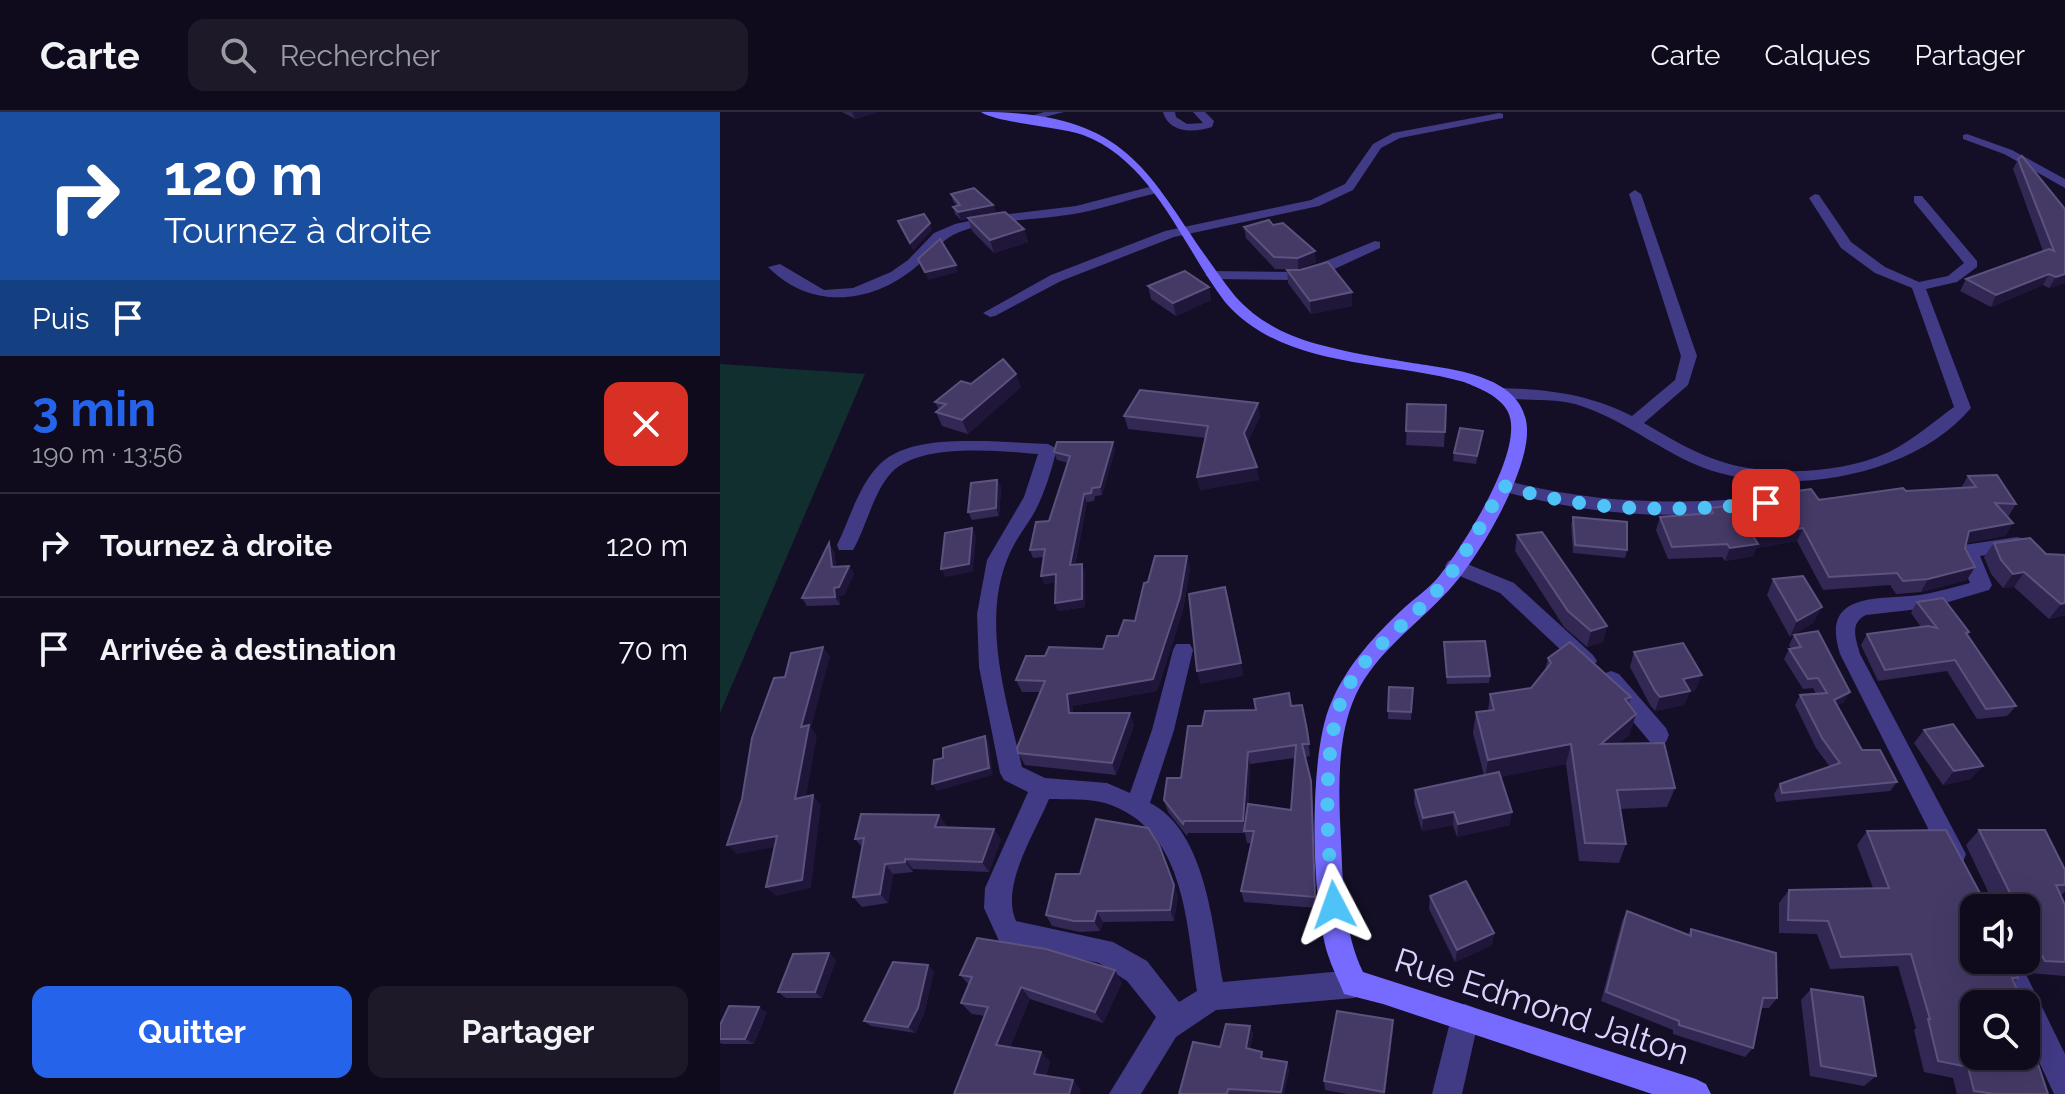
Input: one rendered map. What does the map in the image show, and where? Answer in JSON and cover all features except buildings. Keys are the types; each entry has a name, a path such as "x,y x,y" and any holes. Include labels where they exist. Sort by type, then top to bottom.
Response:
{"street":[{"path":"986,112 1026,119 1101,139 1115,146 1136,166 1239,310 1255,323 1285,338 1369,360 1478,382 1499,393 1512,405 1519,420 1516,447 1504,486 1446,581 1387,636 1362,667 1339,708 1328,762 1332,884 1341,953 1354,984"},
{"path":"1026,119 1059,112"},
{"path":"1170,112 1167,114 1179,127 1188,129 1208,125 1209,121 1198,112"},
{"path":"990,313 1056,278 1182,230 1315,203 1349,187 1377,146 1397,135 1499,116"},
{"path":"1967,137 2008,152 2065,184"},
{"path":"775,267 818,293 853,293 882,282 915,262 933,239 944,233 1006,216 1079,209 1153,190"},
{"path":"1633,424 1682,382 1689,356 1635,194"},
{"path":"1815,198 1846,245 1880,270 1918,286 1952,279 1972,264 1918,199"},
{"path":"1212,275 1300,276 1375,245"},
{"path":"1499,393 1547,394 1577,399 1724,469 1751,473 1849,469 1881,461 1899,453 1963,408 1918,286"},
{"path":"846,545 880,477 897,458 946,449 1048,449 1042,474 1027,508 998,557 989,592 985,634 991,684 1012,773 1042,788 1107,793 1154,817 1180,851 1194,895 1212,997"},
{"path":"1504,486 1541,498 1622,509 1754,504"},
{"path":"1967,880 1850,654 1844,635 1845,623 1852,613 1862,609 1923,601 1976,588 1982,585 1970,559 1971,550 2029,542"},
{"path":"1455,566 1490,579 1521,599 1566,646 1611,680 1658,735"},
{"path":"1137,808 1163,730 1183,650"},
{"path":"1042,788 998,888 997,908 1008,932 1104,951 1137,971 1176,1021"},
{"path":"2012,974 2065,1085"},
{"name":"Rue Edmond Jalton","path":"1124,1094 1166,1027 1212,997 1354,984 1383,990 1696,1094"},
{"path":"1447,1094 1465,1018"}],"green space":[{"path":"720,364 865,374 720,713"}],"route":[{"path":"1334,905 1328,762 1339,708 1362,667 1387,636 1446,581 1504,486 1541,498 1622,509 1718,508 1766,503"}]}
